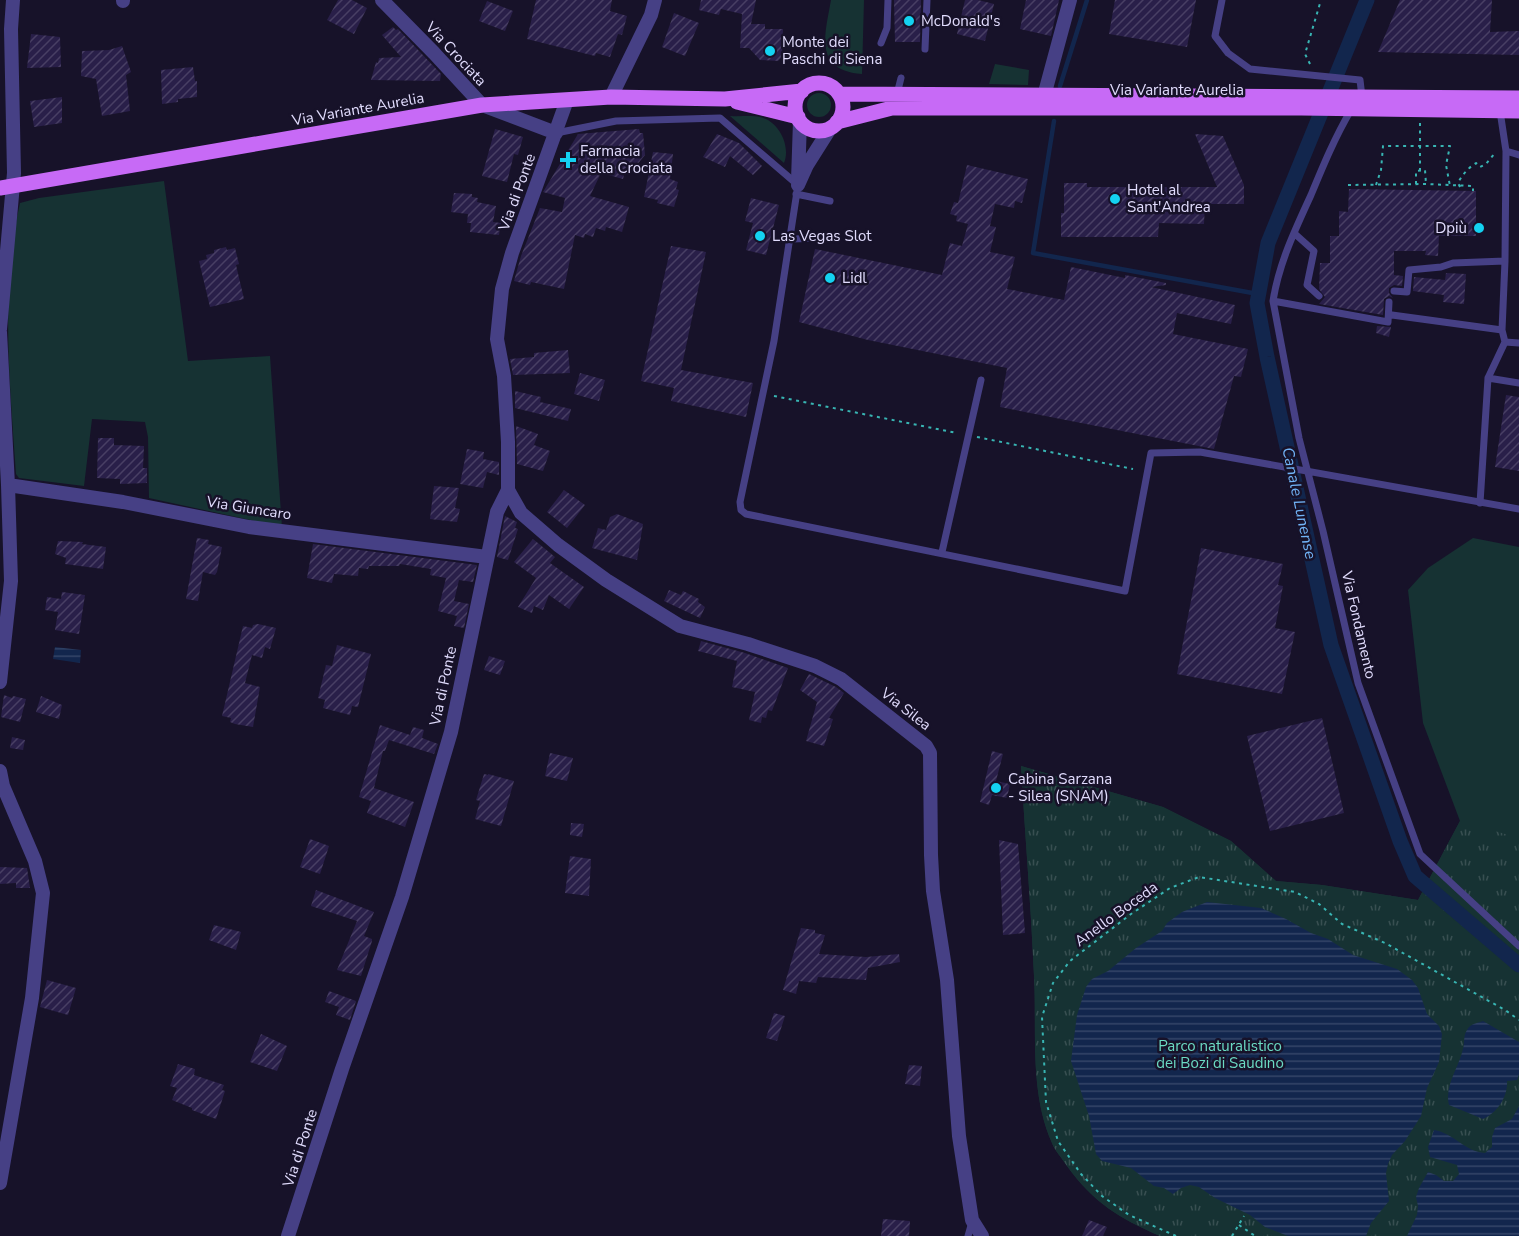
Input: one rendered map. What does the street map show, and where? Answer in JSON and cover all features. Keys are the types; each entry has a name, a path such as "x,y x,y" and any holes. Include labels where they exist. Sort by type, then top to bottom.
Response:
{"main road":[{"name":"Via Variante Aurelia","path":"7,187 482,105 611,97 725,99 802,91 811,85 823,84 839,94 1044,96 1519,111"},
{"path":"799,119 796,103 802,91"},
{"path":"834,125 843,108 839,94"},
{"name":"Via Variante Aurelia","path":"1353,105 1519,98"},
{"name":"Via Variante Aurelia","path":"725,99 799,119 811,129 825,130 834,125 892,108 1304,103"}],"street":[{"path":"0,677 11,581 8,485 2,424 0,330 7,187 14,173 11,29 13,0"},
{"name":"Via Crociata","path":"382,0 482,105"},
{"path":"611,97 651,15 655,0"},
{"path":"1044,96 1070,0"},
{"name":"Via di Ponte","path":"288,1236 402,897 451,732 497,512 508,490 504,376 497,339 502,289 512,253 567,100"},
{"path":"482,105 556,133"},
{"path":"797,190 799,119"},
{"path":"797,190 807,165 834,125"},
{"name":"Via Giuncaro","path":"8,485 123,502 249,527 487,557"},
{"name":"Via Silea","path":"508,490 520,513 558,545 606,580 680,626 748,644 816,666 841,679 926,746 930,753 930,855 933,891 947,980 959,1136 972,1220 982,1236"},
{"path":"0,771 3,786 35,861 43,893 32,998 0,1183"}],"lane":[{"path":"881,43 887,28 888,0"},
{"path":"925,49 927,0"},
{"path":"1222,0 1215,36 1228,52 1250,69 1318,71 1359,80 1353,105 1294,232 1277,279 1273,301 1388,322 1389,302"},
{"path":"897,94 901,78"},
{"path":"1480,503 1488,378 1505,342 1502,330 1506,151 1500,111"},
{"path":"556,133 616,121 720,117 797,190 830,201"},
{"path":"1506,151 1519,155"},
{"path":"797,190 774,341 740,502 741,510 746,514 1125,591 1151,453 1200,452 1519,509"},
{"path":"1294,232 1314,251 1307,285 1319,296"},
{"path":"791,239 823,238"},
{"path":"1394,291 1407,292 1409,270 1442,267 1453,263 1505,261"},
{"name":"Via Fondamento","path":"1273,301 1299,438 1358,683 1420,854 1519,946"},
{"path":"1392,315 1502,330"},
{"path":"1505,342 1519,343"},
{"path":"1488,378 1519,383"},
{"path":"942,552 981,380"},
{"path":"968,1236 972,1220"}],"path":[{"path":"1318,71 1308,63 1305,54 1321,0"},
{"path":"1420,123 1420,171"},
{"path":"1376,185 1381,170 1383,146 1420,145 1450,146 1446,165 1450,186"},
{"path":"1460,187 1458,183 1470,167 1476,163 1480,167 1486,164 1497,150"},
{"path":"1416,184 1416,171 1425,170 1426,184"},
{"path":"1348,185 1473,186 1473,191"},
{"path":"771,396 960,434"},
{"path":"972,436 1133,469"},
{"name":"Anello Boceda","path":"1176,1236 1129,1215 1102,1196 1082,1174 1058,1141 1046,1102 1042,1017 1053,983 1070,961 1131,914 1170,888 1199,878 1294,892 1318,904 1342,924 1385,943 1519,1020"},
{"path":"1232,1236 1244,1216"},
{"path":"1239,1225 1256,1236"}],"green space":[{"path":"831,0 864,0 862,74 846,71 836,66 829,58 825,38"},
{"path":"995,64 1029,70 1028,85 989,84"},
{"path":"819,93 827,97 831,105 827,113 819,117 811,113 807,105 811,97"},
{"path":"730,116 760,117 773,123 782,135 786,149 784,163"},
{"path":"164,181 188,361 270,356 282,527 149,498 148,437 145,422 92,419 84,486 19,478 16,474 9,372 8,304 14,236 20,203 39,198"},
{"name":"Parco naturalistico dei Bozi di Saudino","path":"1473,538 1519,547 1519,1042 1160,1236 1120,1216 1097,1200 1077,1179 1055,1149 1045,1123 1037,1082 1033,950 1021,766 1163,807 1231,841 1276,881 1322,885 1418,900 1460,821 1423,723 1408,590 1428,568"},
{"name":"Parco naturalistico dei Bozi di Saudino","path":"1021,766 1163,807 1231,841 1276,881 1322,885 1418,900 1460,821 1519,838 1519,1236 1160,1236 1132,1223 1097,1200 1077,1179 1053,1146 1040,1103 1037,1082 1033,950"}],"water":[{"path":"55,647 81,650 80,663 53,659"},
{"path":"1207,902 1261,908 1328,939 1353,955 1397,969 1412,980 1418,988 1427,1014 1439,1026 1442,1034 1439,1062 1427,1088 1421,1116 1405,1141 1392,1155 1386,1173 1389,1201 1371,1223 1366,1236 1288,1236 1265,1227 1250,1215 1215,1198 1199,1187 1190,1185 1173,1194 1164,1188 1154,1186 1131,1168 1102,1161 1096,1154 1089,1116 1071,1061 1077,1015 1086,987 1092,979 1108,971 1136,948 1162,931 1167,923 1182,912"},
{"path":"1483,1021 1519,1042 1519,1074 1517,1080 1507,1081 1506,1093 1501,1104 1483,1119 1449,1105 1448,1098 1466,1032 1472,1025"},
{"path":"1519,1106 1519,1236 1407,1236 1417,1215 1416,1197 1428,1172 1444,1181 1453,1181 1459,1174 1457,1165 1430,1157 1428,1147 1434,1130 1448,1135 1471,1149 1485,1153 1492,1147 1495,1128 1512,1119"}],"building":[{"path":"338,0 352,0 367,8 354,34 327,20"},
{"path":"536,0 612,0 610,11 627,16 622,35 618,34 610,57 596,53 595,56 527,39"},
{"path":"701,0 756,0 751,24 765,24 765,29 783,29 782,57 778,61 760,60 749,48 740,48 742,14 721,9 719,15 699,10"},
{"name":"McDonald's","path":"894,0 921,0 920,42 895,42"},
{"path":"965,0 994,4 985,41 957,34"},
{"path":"1026,0 1059,0 1051,36 1020,29"},
{"path":"1115,0 1196,0 1187,47 1109,34"},
{"path":"1400,0 1492,0 1490,32 1519,31 1519,55 1378,52"},
{"path":"487,1 513,11 505,31 479,21"},
{"path":"674,13 699,23 685,56 662,47"},
{"path":"393,27 398,29 441,74 440,81 371,80 379,58 401,57 382,35"},
{"path":"31,34 60,37 61,67 27,68"},
{"path":"122,46 131,72 126,75 130,111 102,116 96,79 81,76 82,51 109,50"},
{"path":"193,67 195,81 197,81 197,97 162,104 161,70"},
{"path":"62,97 62,123 34,127 30,101"},
{"path":"495,129 523,137 518,155 514,154 507,182 482,176"},
{"path":"639,129 640,133 643,133 645,155 631,172 625,171 623,179 601,173 590,196 629,207 622,232 606,227 605,231 596,228 593,237 585,234 584,238 575,235 564,289 514,281 540,208 562,212 565,198 543,192 578,134"},
{"path":"717,134 739,143 762,166 753,175 730,156 725,167 703,157"},
{"path":"1195,134 1223,136 1244,185 1244,204 1205,204 1204,224 1159,223 1158,237 1061,237 1064,183 1087,183 1087,187 1217,187"},
{"path":"653,152 673,154 670,179 678,182 676,189 679,190 674,207 644,197"},
{"path":"967,165 1028,179 1022,203 1015,201 1014,208 995,204 990,226 996,227 990,252 1015,257 1007,289 1064,300 1071,267 1125,278 1125,275 1166,283 1166,285 1151,287 1235,305 1231,324 1177,313 1173,334 1248,349 1241,377 1234,376 1214,449 1000,407 1007,368 868,340 799,322 815,249 942,275 950,243 962,246 968,224 956,221 957,216 950,214 954,202 958,203"},
{"path":"1349,189 1476,191 1476,236 1439,236 1438,256 1425,255 1426,251 1394,251 1394,275 1403,276 1402,286 1394,285 1389,288 1389,293 1393,298 1389,296 1384,299 1383,315 1319,304 1325,297 1319,289 1320,263 1330,263 1330,236 1339,236 1339,211 1348,212"},
{"path":"454,193 472,194 472,197 478,198 477,202 496,206 493,222 501,223 499,235 470,232 471,223 467,223 468,214 451,212"},
{"name":"Las Vegas Slot","path":"751,198 779,205 766,255 746,250 753,223 745,221"},
{"path":"671,246 706,252 681,370 753,383 746,417 671,401 674,388 641,381"},
{"path":"226,247 227,250 235,248 239,264 236,265 244,299 210,307 199,261 207,259 206,255 214,253 214,250"},
{"path":"1446,273 1466,274 1464,304 1443,302 1444,295 1413,291 1414,277 1445,280"},
{"path":"1377,326 1391,327 1389,337 1376,333"},
{"path":"568,350 570,373 513,375 510,359 534,357 534,353"},
{"path":"580,373 605,380 599,401 574,394"},
{"path":"515,391 541,397 540,402 571,409 568,421 515,408"},
{"path":"1506,395 1519,397 1519,471 1495,467"},
{"path":"516,426 538,434 534,445 550,451 543,471 517,464"},
{"path":"98,438 114,438 114,445 144,446 143,468 147,468 147,483 120,484 120,479 97,478"},
{"path":"467,449 484,452 483,459 499,462 499,475 487,472 483,488 460,484"},
{"path":"434,486 459,488 455,508 460,509 457,522 430,519"},
{"path":"564,490 585,505 567,528 547,512"},
{"path":"617,514 643,524 637,560 592,548 598,528 606,530 610,517"},
{"path":"505,516 517,522 515,528 518,529 508,560 497,557"},
{"path":"197,538 209,540 208,544 222,547 215,575 203,572 198,601 186,599"},
{"path":"533,539 555,557 550,563 584,587 569,609 549,595 543,610 534,606 532,613 518,607 536,578 514,562"},
{"path":"58,541 83,542 82,544 106,547 103,569 65,564 66,558 55,554"},
{"path":"313,544 477,565 473,582 459,580 454,601 469,604 464,628 454,626 457,616 438,611 446,578 430,575 431,569 400,564 399,566 369,566 368,569 359,568 358,576 334,574 332,583 307,578"},
{"path":"1201,548 1283,564 1278,585 1283,586 1275,628 1295,632 1282,694 1177,674"},
{"path":"669,590 681,595 683,591 699,599 698,602 705,607 700,618 664,601"},
{"path":"62,592 85,595 79,634 55,630 58,612 45,610 47,597 61,599"},
{"path":"253,625 276,628 270,649 265,647 262,658 252,655 245,683 260,687 253,727 235,724 230,722 231,718 222,716 243,626 252,628"},
{"path":"701,641 788,668 772,711 768,710 766,718 762,717 761,723 749,720 755,692 732,687 737,661 698,651"},
{"path":"337,645 371,654 358,707 352,706 350,715 323,708 325,700 318,698 326,665 332,666"},
{"path":"489,656 505,661 500,675 484,670"},
{"path":"809,674 844,693 829,718 833,719 824,746 806,741 817,702 800,690"},
{"path":"4,695 26,699 20,722 1,717"},
{"path":"41,696 62,705 59,719 36,712"},
{"path":"1322,718 1344,813 1270,831 1247,736"},
{"path":"380,725 410,735 413,727 424,730 422,738 438,744 434,754 389,740 383,751 374,788 414,802 405,827 367,813 371,801 359,797"},
{"path":"12,737 25,740 23,750 10,748"},
{"path":"992,751 1003,754 996,781 1010,784 1007,798 992,795 989,805 980,802"},
{"path":"550,753 573,758 567,781 545,776"},
{"path":"484,774 514,781 501,826 475,819 480,801 476,800"},
{"path":"571,823 584,824 582,837 570,835"},
{"path":"310,839 329,846 320,874 300,867"},
{"path":"999,840 1018,844 1025,933 1003,935"},
{"path":"570,856 591,859 589,896 565,893"},
{"path":"0,867 27,868 30,888 16,888 16,883 0,884"},
{"path":"316,890 374,912 364,936 372,941 361,976 337,970 357,921 311,906"},
{"path":"214,925 241,932 236,950 209,940"},
{"path":"801,928 815,930 815,933 825,935 819,954 866,957 899,954 900,962 868,968 866,980 818,977 816,983 799,981 796,994 783,990"},
{"path":"47,980 76,988 68,1015 40,1007"},
{"path":"329,991 356,1001 350,1020 336,1015 339,1007 325,1002"},
{"path":"774,1013 785,1016 777,1041 766,1038"},
{"path":"261,1034 287,1046 277,1071 250,1062"},
{"path":"178,1064 195,1069 194,1075 224,1085 222,1090 225,1091 216,1119 172,1100 177,1088 170,1086"},
{"path":"909,1065 922,1066 920,1086 905,1084"},
{"path":"883,1219 910,1221 909,1236 881,1236"},
{"path":"1089,1220 1107,1227 1103,1236 1082,1236"}],"waterway":[{"path":"1060,86 1087,0"},
{"name":"Canale Lunense","path":"1367,0 1268,243 1257,303 1331,645 1400,841 1415,876 1519,965"},
{"path":"1054,121 1033,253 1258,294"}],"place":[{"name":"McDonald's","path":"909,21"},
{"name":"Monte dei Paschi di Siena","path":"770,51"},
{"name":"Farmacia della Crociata","path":"568,160"},
{"name":"Hotel al Sant'Andrea","path":"1115,199"},
{"name":"Dpiù","path":"1479,228"},
{"name":"Las Vegas Slot","path":"760,236"},
{"name":"Lidl","path":"830,278"},
{"name":"Cabina Sarzana - Silea (SNAM)","path":"996,788"}]}
